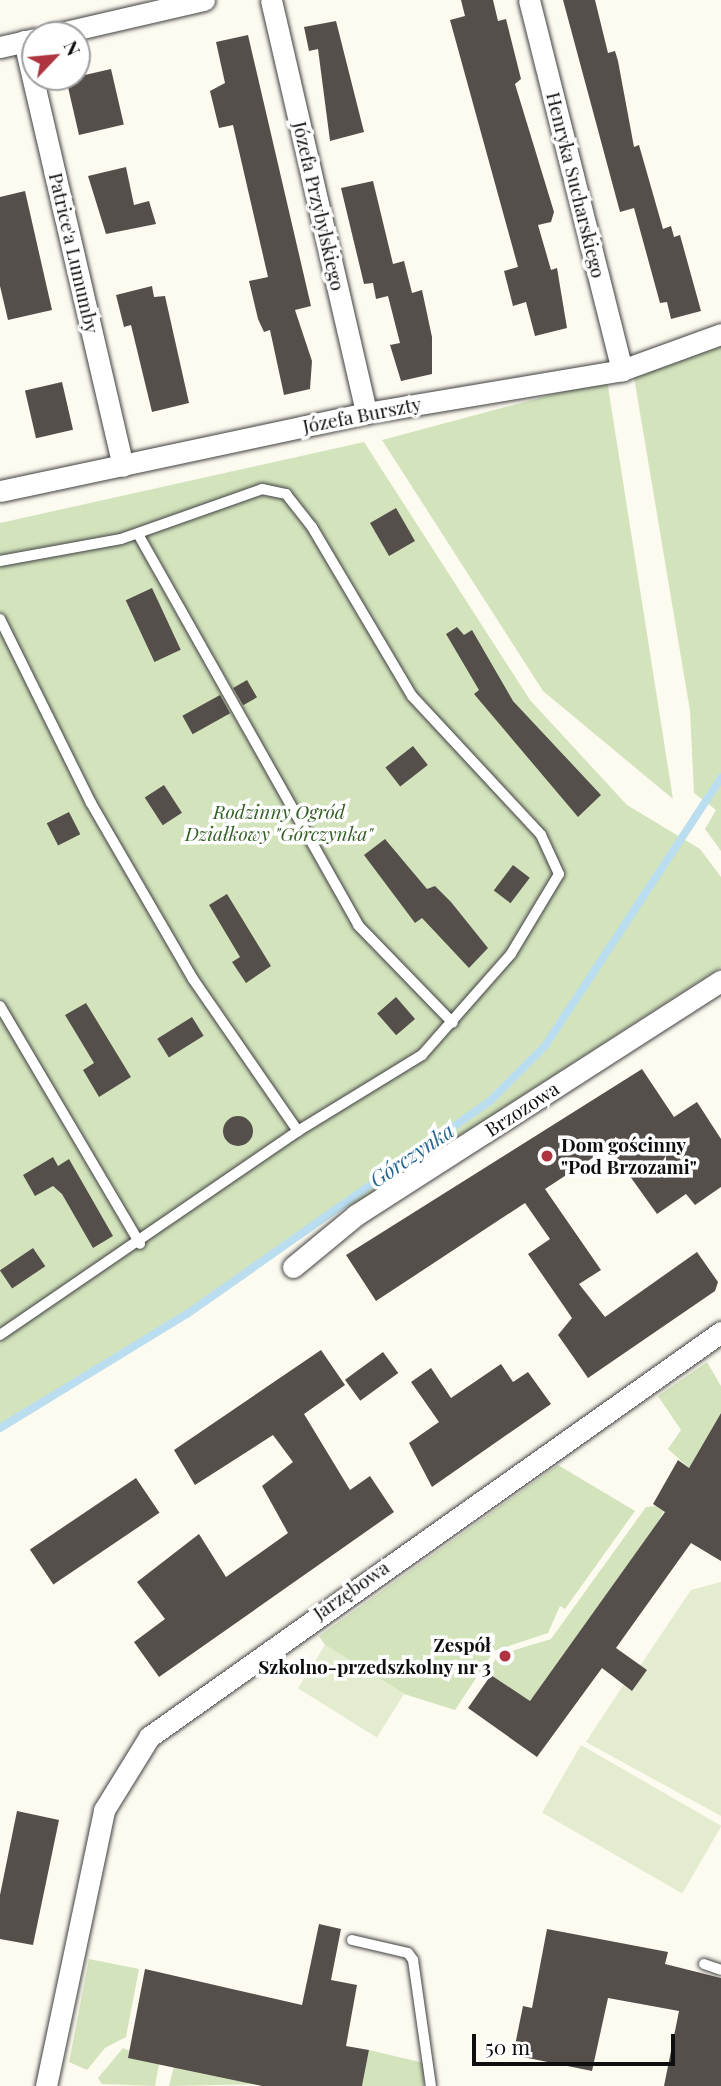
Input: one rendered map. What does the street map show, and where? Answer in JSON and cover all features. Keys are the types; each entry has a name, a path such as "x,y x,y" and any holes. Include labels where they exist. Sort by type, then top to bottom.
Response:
{"street":[{"path":"91,24 154,6 204,0"},
{"name":"Józefa Przybylskiego","path":"271,0 366,412"},
{"name":"Henryka Sucharskiego","path":"529,0 622,370"},
{"path":"0,47 21,42"},
{"name":"Patrice'a Lumumby","path":"41,91 122,466"},
{"name":"Józefa Burszty","path":"0,491 366,412 622,370 721,334"},
{"name":"Brzozowa","path":"293,1267 356,1215 721,981"},
{"name":"Jarzębowa","path":"46,2086 104,1810 149,1737 721,1332"}],"lane":[{"path":"0,561 138,534 247,493 286,495 428,718 551,848 556,888 453,1023 399,1072 298,1130 140,1244 0,1335"},
{"path":"138,534 358,925 453,1023"},
{"path":"0,619 91,803 193,979 298,1130"},
{"path":"0,1006 140,1244"},
{"path":"352,1940 408,1953 413,1960 431,2086"},
{"path":"704,1964 721,1970"}],"green space":[{"path":"721,346 721,851 705,829 716,810 694,793 690,711 634,377"},
{"path":"607,380 673,799 543,691 382,440"},
{"name":"Rodzinny Ogród Działkowy \"Górczynka\"","path":"364,442 530,700 627,805 700,849 721,877 721,967 356,1203 313,1223 187,1314 0,1428 0,523"},
{"path":"707,1362 721,1386 721,1413 689,1468 668,1449 681,1430 658,1396"},
{"path":"558,1465 635,1511 565,1609 560,1606 548,1633 494,1651 455,1710 404,1694 325,1645 319,1636"},
{"path":"656,1506 664,1511 658,1522 530,1701 493,1676 490,1668 498,1655 551,1639 646,1507"},
{"path":"721,1582 721,1816 586,1742 624,1684 633,1690 646,1671 640,1666 691,1590"},
{"path":"325,1645 404,1694 377,1738 298,1688"},
{"path":"581,1745 721,1826 682,1894 542,1813"},
{"path":"89,1959 139,1969 126,2037 105,2048 87,2070 69,2062"},
{"path":"123,2048 159,2064 155,2086 102,2084 98,2078"},
{"path":"369,2050 424,2063 424,2086 362,2086"},
{"path":"174,2066 262,2084 169,2086"}],"building":[{"path":"461,0 493,0 498,21 506,19 521,79 515,84 554,212 551,222 538,225 551,270 557,268 567,328 535,336 526,302 513,306 504,271 518,267 450,20 465,16"},
{"path":"563,0 595,0 608,53 615,51 618,61 634,147 639,145 663,229 671,226 674,237 680,235 701,311 671,319 667,302 660,303 634,208 620,212"},
{"path":"336,21 364,132 330,141 318,49 309,51 304,27"},
{"path":"248,35 311,306 295,310 312,361 310,389 284,395 270,330 264,332 258,319 249,281 268,277 233,125 219,128 210,91 225,83 216,42"},
{"path":"111,69 124,125 79,135 69,91 91,91 91,74"},
{"path":"126,167 134,205 149,201 156,224 106,234 88,176"},
{"path":"373,181 393,264 404,261 412,293 422,290 432,337 432,374 401,381 390,345 400,343 388,296 376,299 373,283 364,284 341,188"},
{"path":"25,191 52,310 8,320 0,286 0,197"},
{"path":"152,286 154,297 165,296 189,403 152,412 131,325 124,327 116,295"},
{"path":"62,382 73,430 36,438 25,391"},
{"path":"396,508 415,541 389,556 370,523"},
{"path":"152,588 181,650 154,662 126,600"},
{"path":"457,627 464,635 472,630 513,701 601,795 578,817 474,694 479,690 446,634"},
{"path":"247,680 257,697 243,705 233,688"},
{"path":"220,695 230,713 193,734 182,716"},
{"path":"413,746 428,765 400,786 385,768"},
{"path":"164,785 182,813 163,825 145,798"},
{"path":"69,812 80,834 58,846 47,823"},
{"path":"385,839 427,889 435,886 451,902 488,948 469,968 422,918 415,923 364,855"},
{"path":"513,865 530,878 511,903 494,891"},
{"path":"227,894 271,966 246,983 232,962 240,957 209,905"},
{"path":"396,997 415,1019 396,1035 377,1013"},
{"path":"86,1003 131,1077 99,1097 83,1070 94,1063 65,1015"},
{"path":"192,1017 204,1036 169,1057 157,1039"},
{"path":"642,1069 674,1117 697,1102 721,1139 721,1187 695,1205 686,1194 657,1214 609,1147 545,1189 601,1270 579,1284 605,1317 697,1252 718,1282 715,1291 588,1378 558,1335 572,1318 528,1254 550,1239 525,1203 376,1301 346,1255"},
{"path":"238,1116 249,1120 253,1131 249,1142 238,1146 227,1142 223,1131 227,1120"},
{"path":"53,1157 58,1166 69,1159 113,1236 93,1248 62,1194 53,1186 35,1196 23,1175"},
{"path":"33,1248 45,1266 12,1289 0,1270"},
{"path":"321,1350 345,1385 304,1414 350,1490 370,1476 394,1512 159,1677 134,1642 165,1619 137,1582 199,1534 226,1577 288,1533 262,1486 293,1462 273,1435 195,1485 174,1450"},
{"path":"383,1352 398,1373 360,1401 345,1380"},
{"path":"501,1364 513,1382 528,1372 551,1404 432,1487 409,1443 439,1422 411,1382 431,1368 451,1398"},
{"path":"721,1413 721,1561 691,1543 616,1648 647,1670 632,1691 602,1668 537,1757 468,1708 491,1675 530,1701 665,1512 653,1504 678,1460 689,1468"},
{"path":"136,1478 159,1513 53,1584 30,1550"},
{"path":"17,1811 59,1820 33,1945 0,1939 0,1895"},
{"path":"319,1924 341,1929 331,1980 357,1985 346,2046 369,2050 362,2086 262,2086 128,2058 145,1969 302,2005"},
{"path":"547,1929 668,1952 665,1964 721,1978 721,2086 664,2086 679,2011 608,1998 592,2071 513,2055 523,2006 532,2008"}],"waterway":[{"name":"Górczynka","path":"0,1428 187,1314 491,1100 545,1046 721,778"}],"place":[{"name":"Dom gościnny \"Pod Brzozami\"","path":"547,1156"},
{"name":"Zespół Szkolno-przedszkolny nr 3","path":"505,1656"}]}
